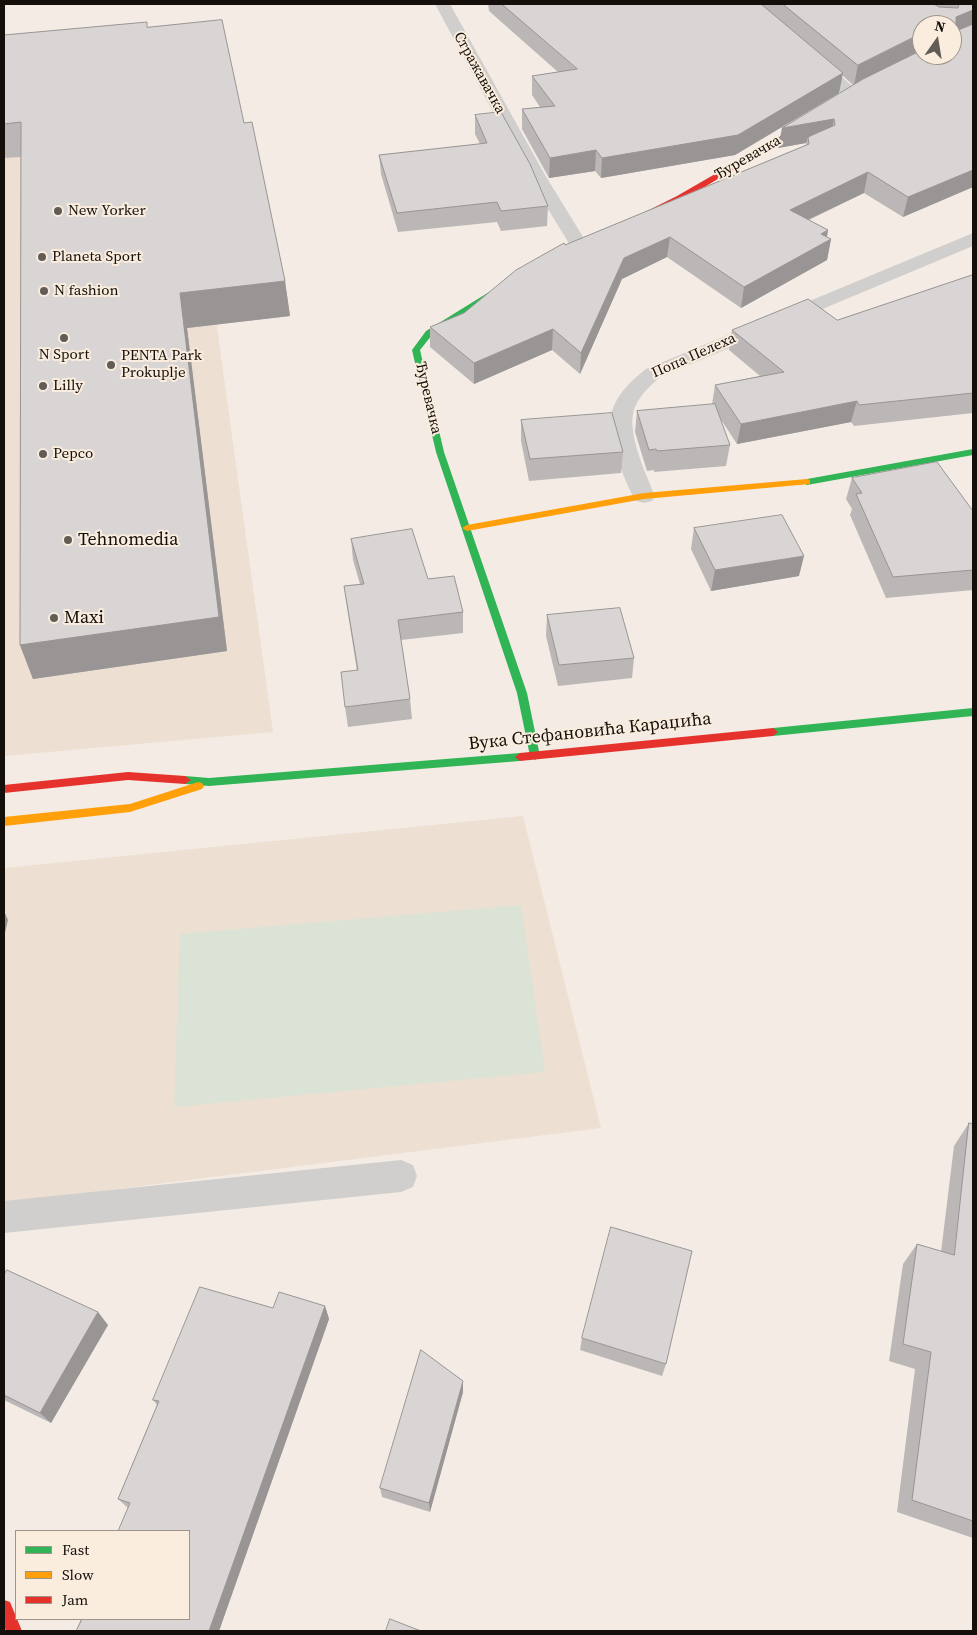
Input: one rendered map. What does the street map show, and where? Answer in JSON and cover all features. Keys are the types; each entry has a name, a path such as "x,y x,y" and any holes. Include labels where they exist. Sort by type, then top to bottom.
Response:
{"street":[{"name":"Стражавачка","path":"442,4 532,166 579,245"},
{"path":"797,46 852,94"},
{"name":"Ђуревачка","path":"638,217 680,198 822,113"},
{"name":"Попа Пелеха","path":"644,496 625,445 622,412 638,384 653,373 973,239"},
{"name":"Ђуревачка","path":"512,282 429,333 416,350 440,452 468,528 522,692 535,756"},
{"path":"468,528 644,496 800,483 973,452"},
{"name":"Вука Стефановића Караџића","path":"4,789 128,776 209,782 535,756 973,712"},
{"name":"Вука Стефановића Караџића","path":"4,822 130,808 209,782"},
{"path":"4,1217 401,1176"},
{"path":"4,1608 14,1631"}],"shaded area":[{"name":"PENTA Park Prokuplje","path":"177,38 273,732 4,756 4,53"},
{"path":"523,816 601,1128 46,1198 4,1208 4,868"}],"green space":[{"path":"521,905 545,1072 174,1107 180,934"}],"building":[{"path":"502,4 761,4 843,73 738,135 602,158 596,150 550,158 522,109 555,106 532,76 577,69"},
{"path":"783,4 934,4 939,7 958,8 959,4 973,4 973,10 961,15 912,15 912,38 858,65"},
{"name":"PENTA Park Prokuplje","path":"222,20 244,123 252,122 285,281 180,293 219,617 20,645 21,122 4,124 4,35 147,22 147,27"},
{"path":"973,24 973,170 908,197 868,172 790,210 828,230 821,234 831,239 744,287 670,237 624,258 581,353 553,329 474,363 430,327 464,313 516,270 564,243 565,245 809,144 808,137 835,125 834,119 782,128 863,79 912,55 912,65 962,65 962,29"},
{"path":"501,112 530,164 548,206 501,211 497,202 397,213 379,155 487,143 475,115"},
{"path":"973,275 973,393 859,405 857,401 741,424 715,385 784,372 732,330 808,299 837,320"},
{"path":"715,404 730,445 649,450 637,411"},
{"path":"612,413 623,452 530,459 521,420"},
{"path":"937,462 973,511 973,570 893,577 856,494 862,493 852,478"},
{"path":"782,515 804,556 715,570 694,528"},
{"path":"412,529 428,579 454,576 463,612 398,620 410,699 345,707 341,672 358,670 344,586 364,584 351,539"},
{"path":"620,608 634,658 559,665 547,615"},
{"path":"969,1123 973,1124 973,1521 912,1500 931,1352 903,1344 917,1244 954,1255"},
{"path":"611,1227 692,1251 666,1364 582,1338"},
{"path":"7,1270 98,1312 40,1413 4,1395 4,1275"},
{"path":"200,1287 273,1308 279,1292 325,1306 209,1631 76,1631 82,1620 190,1620 190,1530 118,1530 130,1503 118,1499 159,1401 153,1400"},
{"path":"421,1350 463,1381 429,1503 380,1488"},
{"path":"390,1619 421,1631 386,1631"}],"traffic: fast":[{"path":"505,286 429,333 416,350 440,452 522,693 535,756"},
{"path":"807,482 973,452"},
{"path":"773,732 973,712"},
{"path":"185,780 209,782 520,757"}],"traffic: slow":[{"path":"467,528 644,496 807,482"},
{"path":"4,822 130,808 198,786"}],"traffic: jam":[{"path":"649,212 680,198 812,120"},
{"path":"520,757 773,732"},
{"path":"4,789 128,776 185,780"},
{"path":"4,1608 14,1631"}],"place":[{"name":"New Yorker","path":"58,211"},
{"name":"Planeta Sport","path":"42,257"},
{"name":"N fashion","path":"44,291"},
{"name":"N Sport","path":"64,338"},
{"name":"PENTA Park Prokuplje","path":"111,365"},
{"name":"Lilly","path":"43,386"},
{"name":"Pepco","path":"43,454"},
{"name":"Tehnomedia","path":"68,540"},
{"name":"Maxi","path":"54,618"}]}
